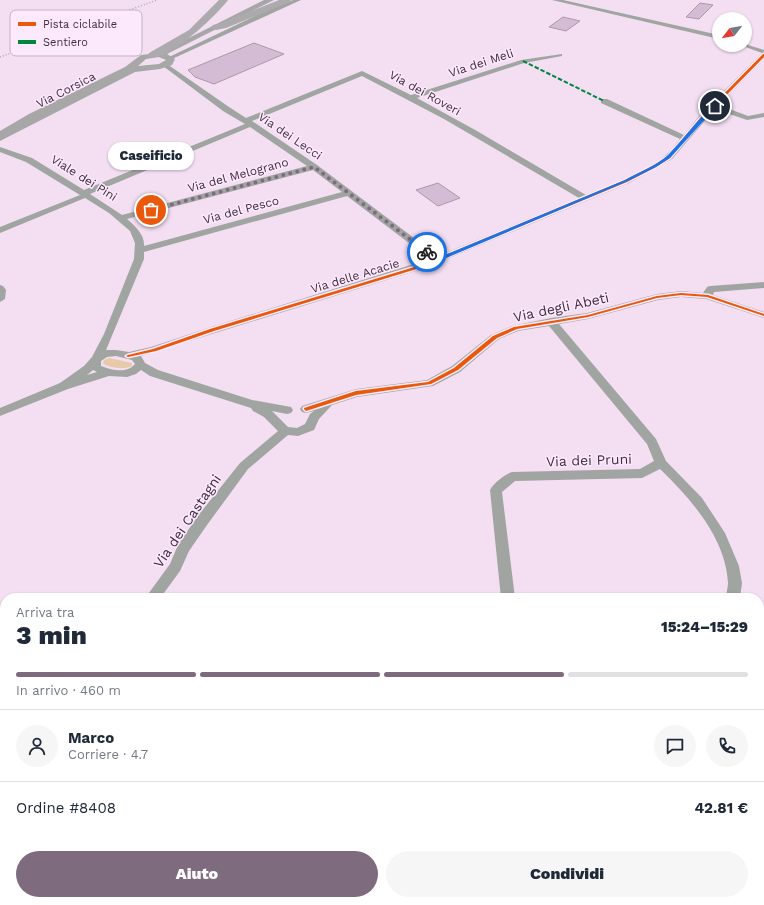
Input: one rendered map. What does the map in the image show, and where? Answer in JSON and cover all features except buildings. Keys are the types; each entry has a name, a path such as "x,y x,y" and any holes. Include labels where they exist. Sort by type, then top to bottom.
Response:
{"highway":[{"path":"156,55 192,32 224,0"},
{"path":"216,27 223,26 287,0"}],"main road":[{"name":"Via Corsica","path":"0,138 30,121 142,64 144,57 156,55 270,0"},
{"path":"156,55 167,61"},
{"name":"Via Corsica","path":"0,135 32,116 142,64 153,67 167,61"},
{"path":"0,130 32,116"}],"street":[{"path":"167,61 279,7 298,0"},
{"path":"554,0 712,35"},
{"path":"752,48 764,52"},
{"name":"Via dei Meli","path":"410,98 523,61 560,55"},
{"name":"Via delle Acacie","path":"128,356 154,350 212,330 391,276 437,260 626,180 655,166 668,157 684,138 764,55"},
{"name":"Via dei Lecci","path":"167,61 226,109 248,122 314,167 437,260"},
{"name":"Via dei Roveri","path":"0,230 362,73 527,163 585,198"},
{"path":"604,101 684,138"},
{"path":"715,106 747,118 764,114"},
{"name":"Viale dei Pini","path":"1,148 37,165 122,218 134,230 140,243 140,250"},
{"name":"Via del Melograno","path":"122,218 314,167"},
{"name":"Via del Pesco","path":"140,250 348,193"},
{"path":"137,366 124,374 99,369 96,367 96,360 109,334 139,259 140,250"},
{"path":"707,296 710,290 764,285"},
{"path":"0,288 2,290 0,299"},
{"name":"Via degli Abeti","path":"281,427 295,433 305,430 312,425 310,413 328,403 356,393 429,383 449,374 478,350 505,332 516,328 588,316 668,295 693,294 707,296 764,315"},
{"name":"Via dei Pruni","path":"507,593 496,490 512,477 642,473 661,464 652,442 551,321"},
{"path":"109,334 112,349 116,353"},
{"name":"Via delle Acacie","path":"137,366 154,350"},
{"path":"64,386 79,376 104,354 116,353 135,357 137,366"},
{"path":"137,366 154,373 251,404 287,410"},
{"path":"0,412 64,386 111,371"},
{"path":"251,404 268,414 281,427"},
{"path":"281,427 279,415 287,410 297,408 310,413"},
{"name":"Via dei Castagni","path":"156,593 175,567 184,549 202,521 244,466 281,427"},
{"path":"661,464 674,474 702,508 717,530 729,554 735,583 734,593"}],"shaded area":[{"path":"109,358 132,363 132,366 117,368 105,365 103,363 104,360"}],"railway":[{"path":"129,10 157,0"},
{"path":"0,57 10,53"}],"marked path":[{"path":"523,61 604,101"}],"cycle path":[{"path":"128,356 154,350 212,330 422,266 626,181 669,157 703,117 764,55"},
{"path":"306,409 356,393 429,383 456,369 495,337 516,328 588,316 657,297 681,294 707,296 764,315"}],"way so far":[{"path":"151,210 314,167 427,252"}],"place":[{"name":"Caseificio","path":"151,210"}],"route":[{"path":"427,252 437,260 585,198 655,166 668,157 703,116 715,106"}]}
